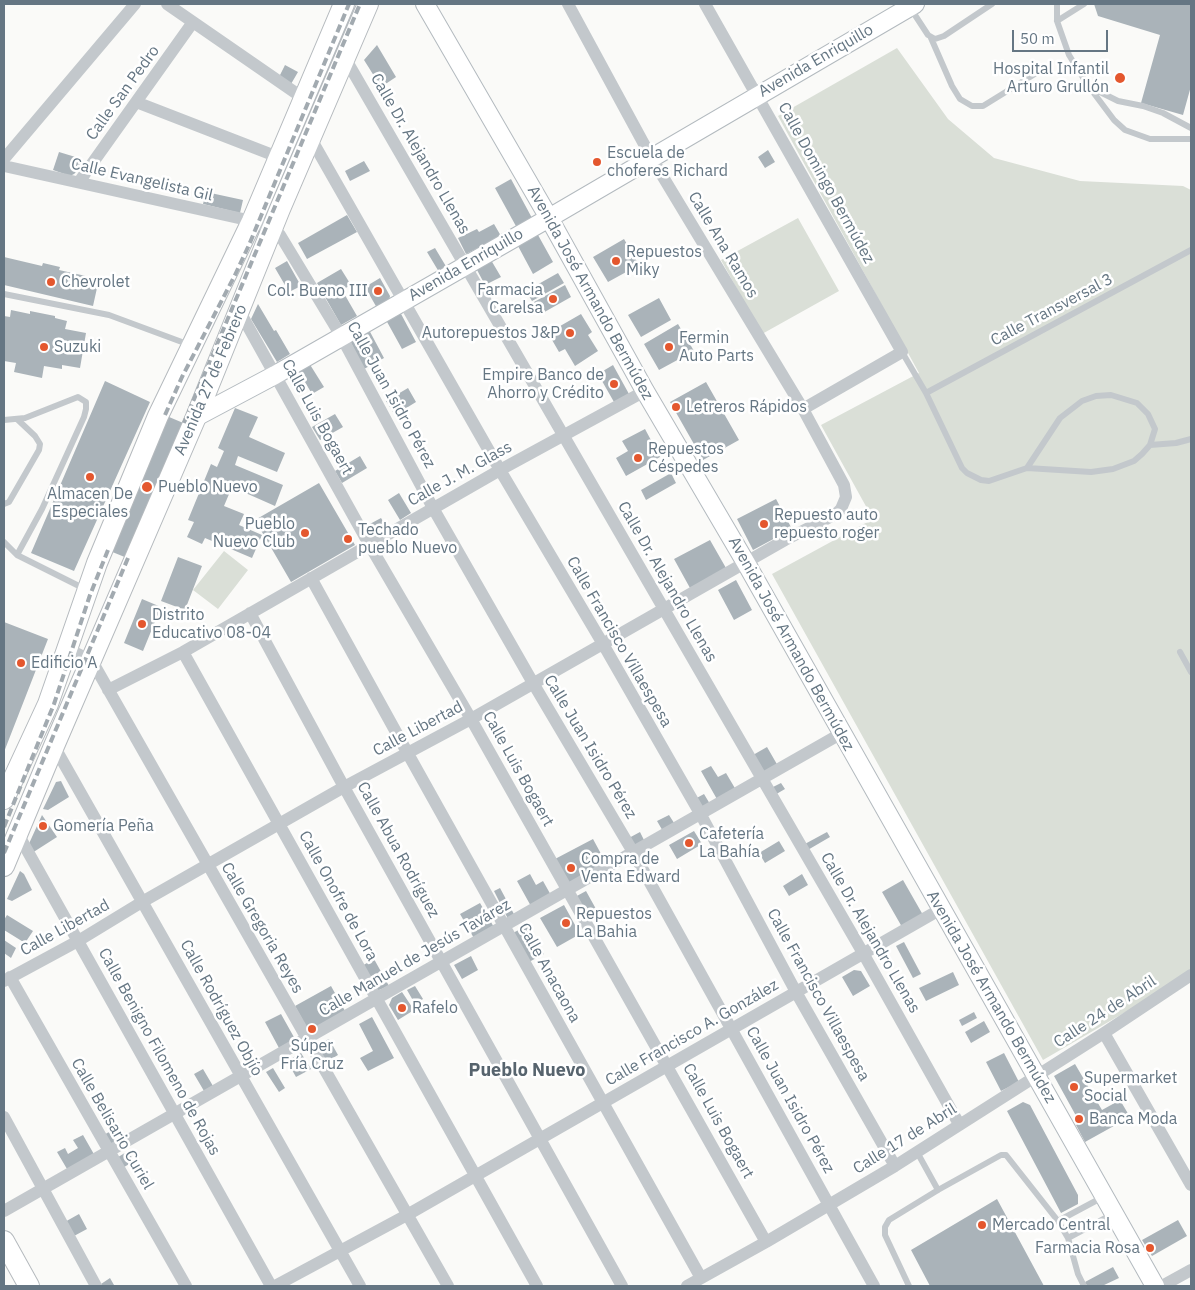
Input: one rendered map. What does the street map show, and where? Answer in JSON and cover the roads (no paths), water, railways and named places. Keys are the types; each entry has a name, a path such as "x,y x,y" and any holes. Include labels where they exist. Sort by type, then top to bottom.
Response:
{"main road":[{"name":"Avenida 27 de Febrero","path":"4,799 48,704 97,563 158,416 252,221 344,4"},
{"name":"Avenida 27 de Febrero","path":"4,866 196,417 310,137 368,4"},
{"path":"4,1241 29,1286"}],"street":[{"path":"4,159 135,4"},
{"path":"167,4 303,98"},
{"name":"Avenida José Armando Bermúdez","path":"425,4 746,563 1155,1286"},
{"name":"Calle Ana Ramos","path":"568,4 651,157 802,409 844,484 846,491 845,503"},
{"name":"Calle Domingo Bermúdez","path":"705,4 902,352"},
{"name":"Avenida Enriquillo","path":"196,417 275,375 549,218 911,5"},
{"name":"Calle San Pedro","path":"79,182 193,22"},
{"name":"Calle Dr. Alejandro Llenas","path":"345,58 863,953 959,1124"},
{"path":"136,102 278,157"},
{"name":"Calle Francisco Villaespesa","path":"310,137 500,470 701,815 796,992 895,1166"},
{"name":"Calle Evangelista Gil","path":"4,166 252,221 272,230"},
{"name":"Calle Juan Isidro Pérez","path":"272,230 280,235 341,336 434,508 533,683 634,852 874,1286"},
{"name":"Calle Luis Bogaert","path":"240,312 369,544 668,1065 766,1242"},
{"path":"802,409 902,352"},
{"name":"Calle J. M. Glass","path":"108,690 183,652 369,544 645,390"},
{"name":"Calle Libertad","path":"7,979 78,941 142,902 344,787 471,719 785,540 836,514 845,503"},
{"name":"Calle Anacaona","path":"311,578 701,1278"},
{"name":"Calle Abua Rodríguez","path":"250,613 344,787 622,1286"},
{"path":"68,649 92,661"},
{"name":"Calle Onofre de Lora","path":"183,652 537,1286"},
{"name":"Calle Gregoria Reyes","path":"92,661 448,1286"},
{"name":"Calle Manuel de Jesús Tavárez","path":"4,1211 842,734"},
{"name":"Calle Rodríguez Objío","path":"54,746 360,1286"},
{"name":"Calle Benigno Filomeno de Rojas","path":"18,834 271,1286"},
{"name":"Calle Francisco A. González","path":"275,1286 475,1176 941,909"},
{"name":"Calle 24 de Abril","path":"1036,1076 1191,975"},
{"name":"Calle Belisario Curiel","path":"7,979 186,1286"},
{"path":"1104,1033 1191,1185"},
{"name":"Calle 17 de Abril","path":"687,1286 895,1166 1036,1076"},
{"path":"4,1117 96,1286"},
{"path":"1162,1286 1191,1270"}],"lane":[{"path":"931,38 935,39 944,36 992,4"},
{"path":"1057,4 1057,22 1069,55 1087,84 1114,120 1125,130 1150,139 1191,139"},
{"path":"1057,22 1084,4"},
{"path":"911,5 931,38 956,93 960,99 972,106 983,106 1038,72"},
{"path":"1087,84 1105,96 1154,109 1175,118 1191,128"},
{"name":"Calle Transversal 3","path":"926,393 1191,250"},
{"path":"4,294 109,315 193,346"},
{"path":"902,352 926,393 962,468 973,477 981,480 989,481 1027,468 1091,472 1113,469 1134,461 1150,445 1155,428 1148,414 1137,403 1103,394 1082,401 1060,418 1027,468"},
{"path":"4,420 18,419 78,397 86,402 84,417 42,509 17,555"},
{"path":"4,504 10,502 40,450 40,444 36,436 18,419"},
{"path":"1150,445 1176,443 1191,439"},
{"path":"4,542 17,555 88,590"},
{"path":"1180,652 1191,672"},
{"path":"917,1152 938,1190"},
{"path":"909,1286 885,1235 885,1227 889,1220 895,1214 1006,1154 1058,1221 1068,1238 1078,1274 1084,1286"},
{"path":"1058,1221 1104,1196"},
{"path":"1068,1238 1113,1214"}],"railway":[{"path":"165,415 182,377 249,245 349,4"},
{"path":"184,423 360,4"},
{"path":"4,827 54,704 90,595 108,550"},
{"path":"4,853 128,558"}],"place":[{"name":"Hospital Infantil Arturo Grullón","path":"1120,78"},
{"name":"Escuela de choferes Richard","path":"597,162"},
{"name":"Repuestos Miky","path":"616,261"},
{"name":"Chevrolet","path":"51,282"},
{"name":"Col. Bueno III","path":"378,291"},
{"name":"Farmacia Carelsa","path":"553,299"},
{"name":"Autorepuestos J&P","path":"570,333"},
{"name":"Suzuki","path":"44,347"},
{"name":"Fermin Auto Parts","path":"669,347"},
{"name":"Empire Banco de Ahorro y Crédito","path":"614,384"},
{"name":"Letreros Rápidos","path":"676,407"},
{"name":"Repuestos Céspedes","path":"638,458"},
{"name":"Almacen De Especiales","path":"90,477"},
{"name":"Pueblo Nuevo","path":"147,487"},
{"name":"Repuesto auto repuesto roger","path":"764,524"},
{"name":"Pueblo Nuevo Club","path":"305,533"},
{"name":"Techado pueblo Nuevo","path":"348,539"},
{"name":"Distrito Educativo 08-04","path":"142,624"},
{"name":"Edificio A","path":"21,663"},
{"name":"Gomería Peña","path":"43,826"},
{"name":"Cafetería La Bahía","path":"689,843"},
{"name":"Compra de Venta Edward","path":"571,868"},
{"name":"Repuestos La Bahia","path":"566,923"},
{"name":"Rafelo","path":"402,1008"},
{"name":"Súper Fría Cruz","path":"312,1029"},
{"name":"Supermarket Social","path":"1074,1087"},
{"name":"Banca Moda","path":"1079,1119"},
{"name":"Mercado Central","path":"982,1225"},
{"name":"Farmacia Rosa","path":"1150,1248"}],"district":[{"name":"Pueblo Nuevo","path":"527,1071"}]}
